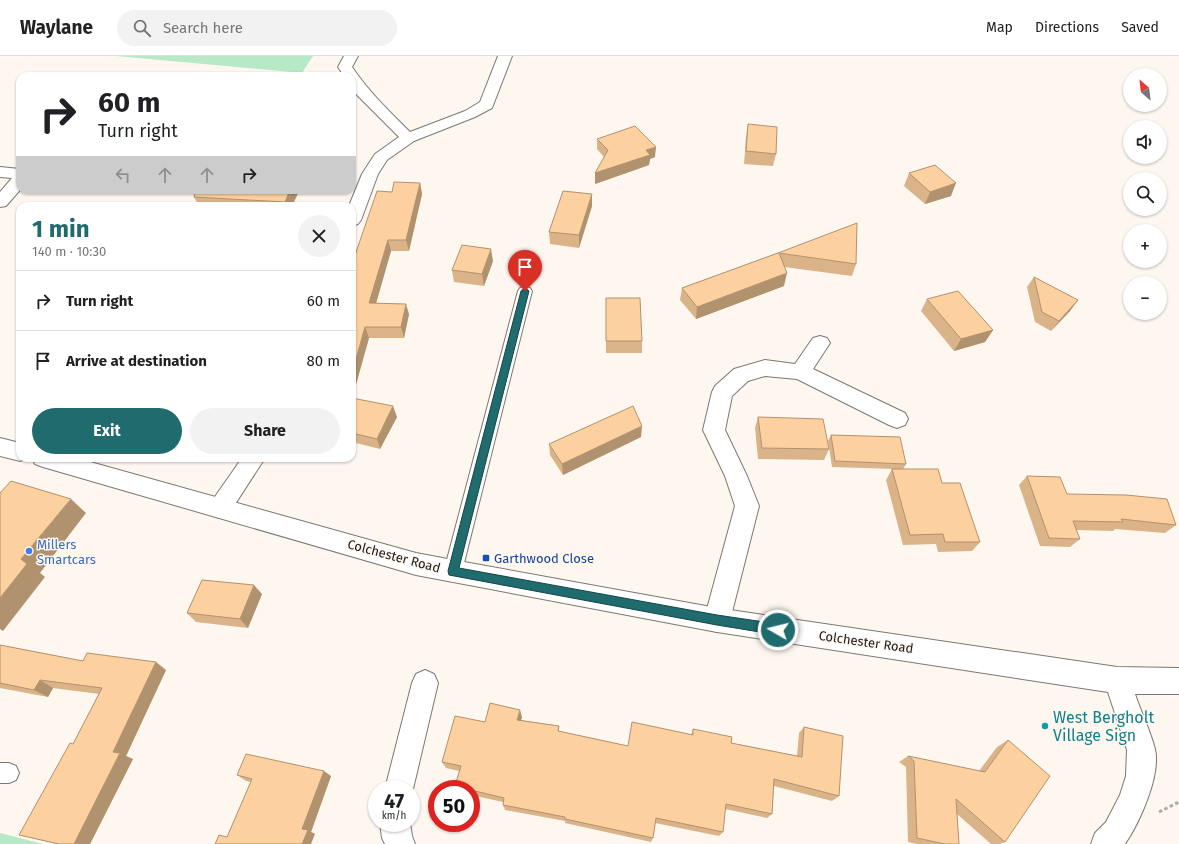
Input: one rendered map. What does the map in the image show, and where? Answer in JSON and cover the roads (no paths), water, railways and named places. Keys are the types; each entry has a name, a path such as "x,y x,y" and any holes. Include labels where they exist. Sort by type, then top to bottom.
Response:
{"street":[{"path":"349,72 345,67 351,56"},
{"path":"356,210 370,174 380,157 408,138 470,114 487,105 505,56"},
{"path":"356,82 362,92 408,138"},
{"path":"0,172 16,174"},
{"path":"0,202 16,184"},
{"path":"800,372 820,343"},
{"path":"717,620 747,506 736,476 714,430 722,392 741,375 765,368 800,372 897,419"},
{"path":"0,447 16,451"},
{"name":"Colchester Road","path":"57,462 416,564 717,620 1118,680 1179,681"},
{"path":"220,508 251,462"},
{"path":"1106,844 1116,832 1133,800 1140,776 1141,750 1118,680"},
{"path":"401,780 425,683"},
{"path":"396,832 400,844"}],"lane":[{"path":"453,571 525,291"}],"place":[{"name":"Millers Smartcars","path":"29,551"},
{"name":"Garthwood Close","path":"486,558"},
{"name":"West Bergholt Village Sign","path":"1045,726"}]}
